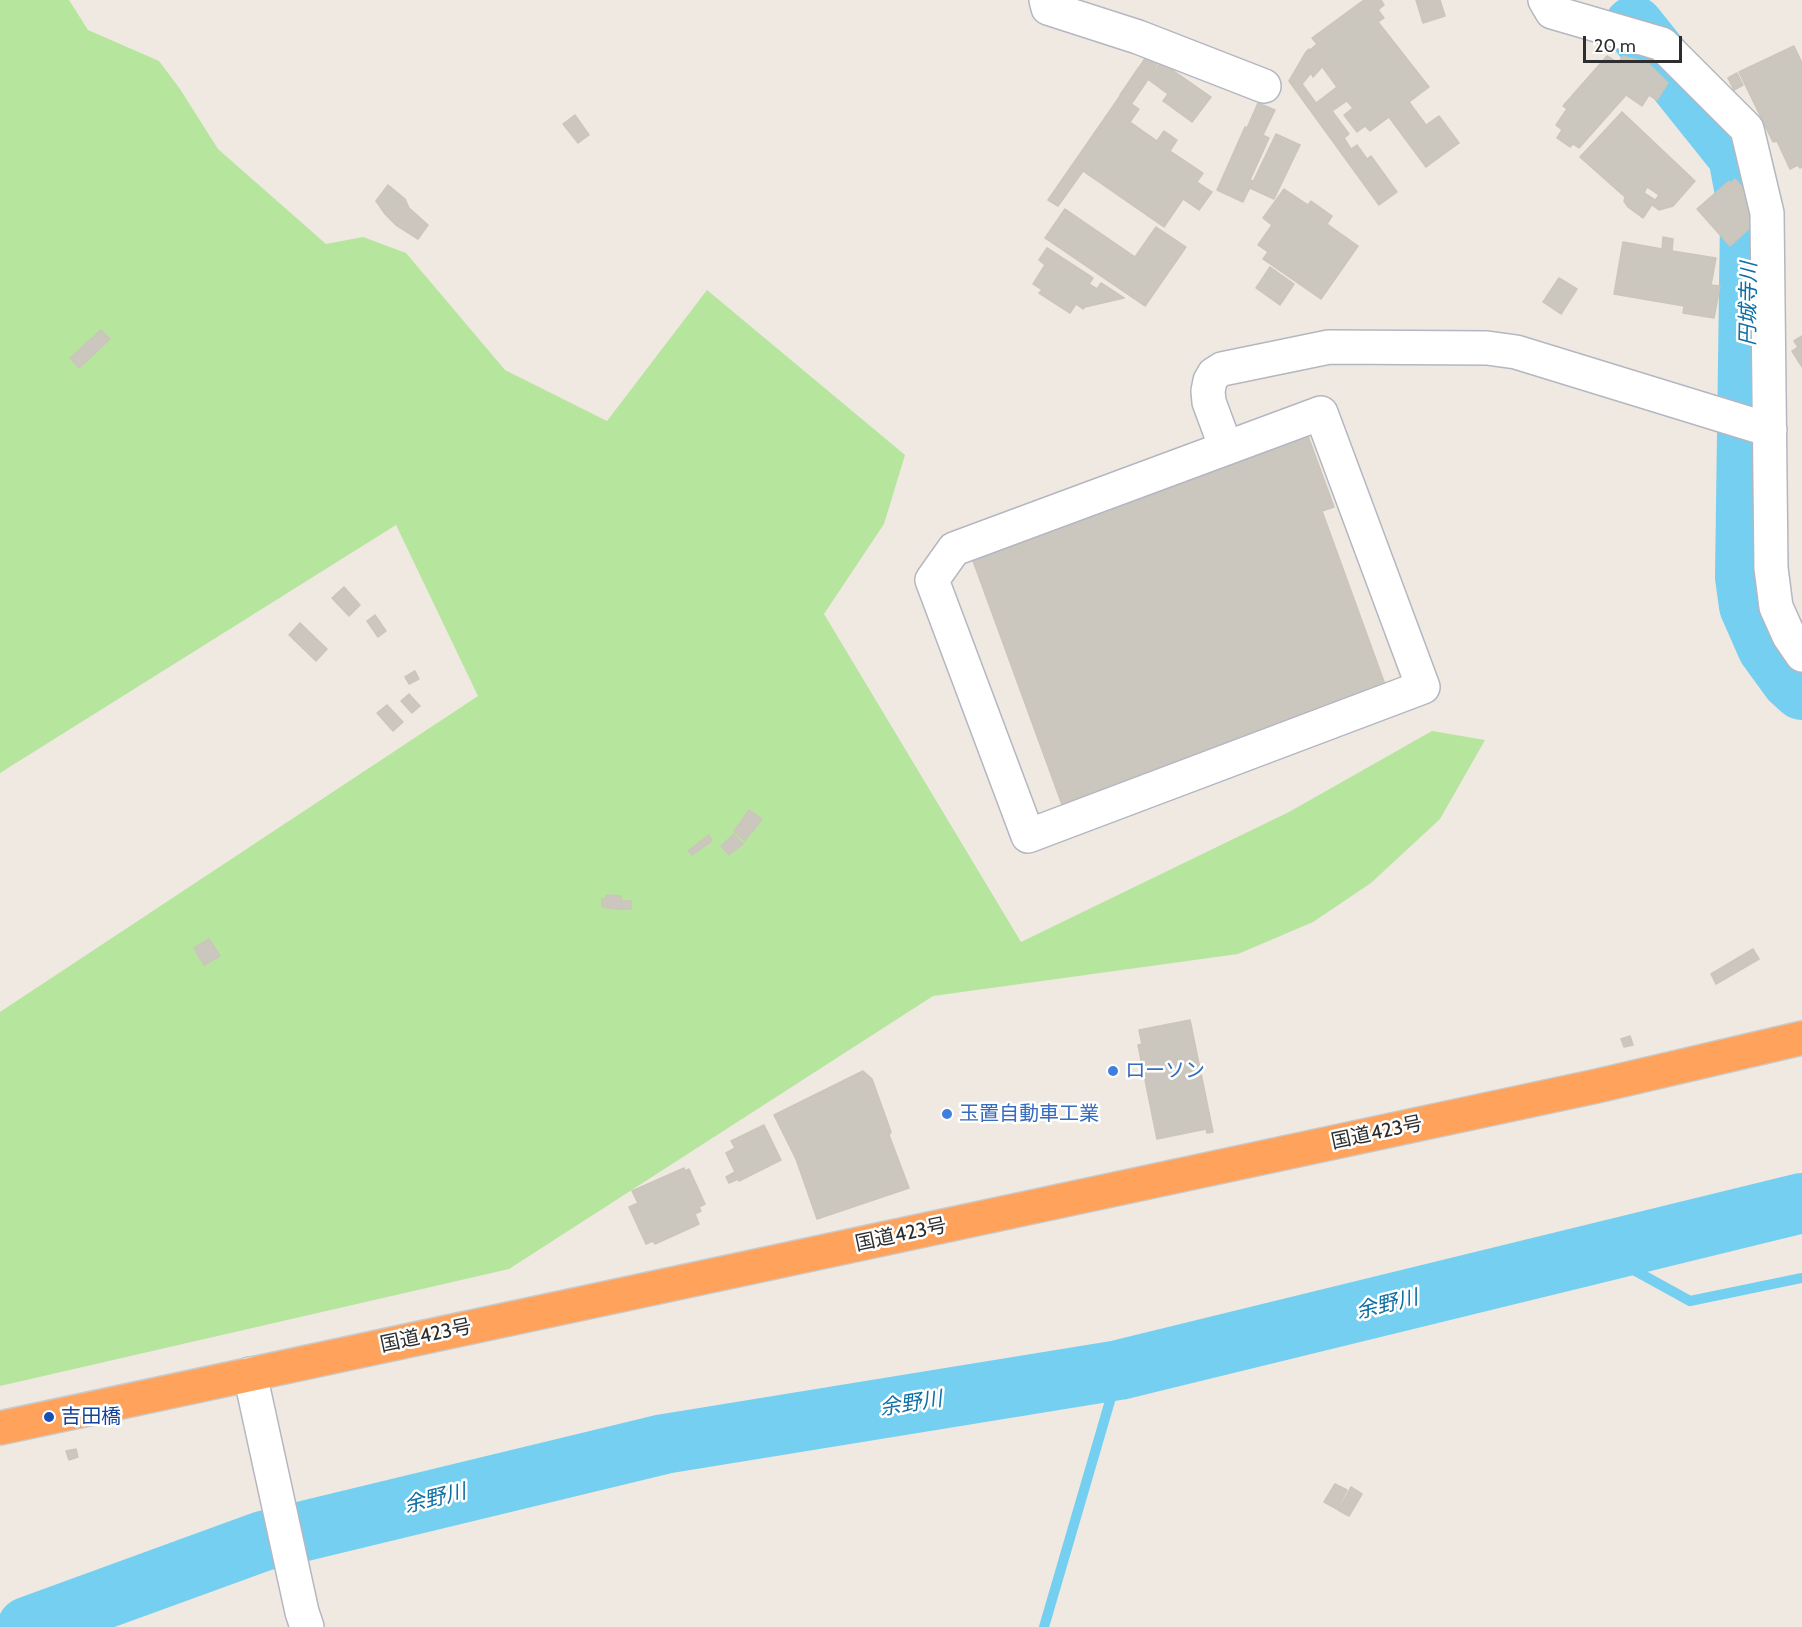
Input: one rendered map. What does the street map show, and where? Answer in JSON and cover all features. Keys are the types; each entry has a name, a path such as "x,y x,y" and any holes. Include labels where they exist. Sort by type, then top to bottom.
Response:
{"highway":[{"name":"国道423号","path":"0,1428 254,1389 1802,1038"}],"street":[{"path":"1046,0 1048,8 1138,37 1264,86"},
{"path":"1545,0 1552,12 1662,44 1747,129 1767,213 1771,568 1776,607 1788,636 1802,655"},
{"path":"1226,448 1209,402 1210,381 1215,374 1222,369 1329,347 1487,348 1516,352 1770,430"},
{"path":"1321,414 1423,687 1028,836 932,580 954,549 1226,448 1321,414"},
{"path":"254,1389 303,1612"}],"green space":[{"path":"0,0 69,0 88,30 159,61 180,89 218,149 326,244 363,237 406,253 505,370 607,421 707,290 905,455 884,524 824,614 1021,942 1289,812 1432,731 1485,740 1440,819 1371,883 1313,922 1238,954 933,996 509,1269 0,1386 0,1012 478,696 396,525 0,773"}],"building":[{"path":"1364,0 1381,0 1384,5 1378,10 1384,18 1378,22 1429,87 1409,102 1426,125 1439,116 1459,143 1426,167 1389,117 1370,131 1365,126 1357,132 1344,115 1353,108 1347,101 1332,111 1349,134 1344,138 1351,149 1357,145 1367,159 1371,156 1397,192 1379,205 1289,81 1309,49 1322,67 1313,77 1311,73 1302,84 1316,103 1337,87 1310,50 1317,44 1312,38"},
{"path":"1416,0 1440,0 1445,16 1423,23"},
{"path":"1794,46 1802,63 1802,167 1798,165 1790,169 1777,141 1773,142 1739,72"},
{"path":"1150,51 1161,58 1151,74 1140,66"},
{"path":"1607,56 1618,63 1623,56 1648,63 1668,83 1657,100 1649,95 1642,106 1626,95 1579,148 1573,144 1570,147 1557,138 1562,130 1556,125 1567,109 1563,106"},
{"path":"1161,62 1211,97 1192,122 1163,101 1168,94 1149,80"},
{"path":"1139,67 1151,75 1132,103 1120,95"},
{"path":"1737,73 1743,85 1734,90 1728,78"},
{"path":"1120,96 1139,109 1130,122 1157,141 1164,131 1177,140 1170,151 1203,173 1197,182 1212,192 1199,210 1183,199 1164,227 1083,171 1058,206 1048,200"},
{"path":"1258,103 1275,110 1263,135 1247,128"},
{"path":"1622,112 1695,181 1673,206 1659,210 1652,205 1659,195 1647,187 1644,193 1655,200 1643,218 1628,207 1624,201 1625,197 1580,157"},
{"path":"575,115 589,135 578,143 563,124"},
{"path":"1245,127 1269,138 1243,202 1217,190"},
{"path":"1276,134 1300,145 1274,199 1250,188"},
{"path":"1735,179 1753,199 1752,226 1730,246 1697,209 1729,181 1731,183"},
{"path":"388,185 405,199 409,208 428,225 418,239 396,225 376,201"},
{"path":"1284,189 1308,205 1311,201 1332,216 1327,224 1358,246 1321,299 1263,259 1268,252 1258,245 1272,225 1263,218"},
{"path":"1065,209 1135,257 1156,227 1186,247 1145,306 1045,238"},
{"path":"1663,237 1673,239 1672,251 1716,258 1711,285 1720,286 1714,318 1683,313 1684,306 1614,294 1623,242 1662,249"},
{"path":"1047,248 1093,278 1089,284 1097,289 1101,283 1124,298 1083,309 1076,304 1070,313 1039,293 1042,290 1033,284 1045,265 1039,260"},
{"path":"1270,267 1294,284 1280,305 1256,288"},
{"path":"1559,278 1577,289 1561,314 1543,302"},
{"path":"101,330 110,339 79,368 70,358"},
{"path":"1802,336 1802,367 1792,351 1798,347 1794,341"},
{"path":"1308,436 1334,507 1322,511 1387,690 1064,810 972,558"},
{"path":"344,587 360,605 349,616 332,598"},
{"path":"375,615 386,631 378,637 367,621"},
{"path":"300,623 327,649 316,661 289,635"},
{"path":"415,671 419,679 409,684 405,677"},
{"path":"409,694 420,706 412,713 401,701"},
{"path":"387,705 403,722 393,731 377,713"},
{"path":"749,810 762,819 752,832 740,823"},
{"path":"740,823 752,831 745,841 734,831"},
{"path":"734,834 743,844 729,855 721,846"},
{"path":"709,835 712,841 692,855 688,851"},
{"path":"606,895 621,896 621,901 631,901 631,909 602,907 602,899 606,899"},
{"path":"209,939 220,956 204,965 194,948"},
{"path":"1753,949 1759,959 1716,984 1711,974"},
{"path":"1190,1020 1213,1132 1207,1133 1206,1129 1157,1139 1138,1045 1142,1044 1139,1030"},
{"path":"1630,1036 1633,1045 1624,1047 1621,1039"},
{"path":"863,1071 872,1079 891,1132 889,1135 909,1188 817,1219 796,1159 774,1115"},
{"path":"764,1125 781,1160 739,1181 738,1179 729,1183 726,1177 735,1172 726,1153 735,1148 731,1141"},
{"path":"684,1168 685,1171 689,1169 705,1204 699,1207 701,1211 695,1214 699,1224 655,1244 653,1241 646,1244 629,1207 638,1203 632,1191"},
{"path":"76,1449 78,1457 69,1460 66,1451"},
{"path":"1335,1484 1347,1490 1337,1509 1324,1502"},
{"path":"1351,1487 1362,1494 1349,1516 1338,1510"}],"waterway":[{"name":"円城寺川","path":"1634,26 1738,156 1750,220 1745,577 1749,606 1767,647 1791,680 1802,690"},
{"name":"余野川","path":"27,1627 263,1541 664,1444 1119,1370 1802,1203"},
{"path":"1601,1252 1690,1301 1802,1278"},
{"path":"1044,1627 1119,1370"}],"place":[{"name":"ローソン","path":"1113,1071"},
{"name":"玉置自動車工業","path":"947,1114"},
{"name":"吉田橋","path":"49,1417"}]}
